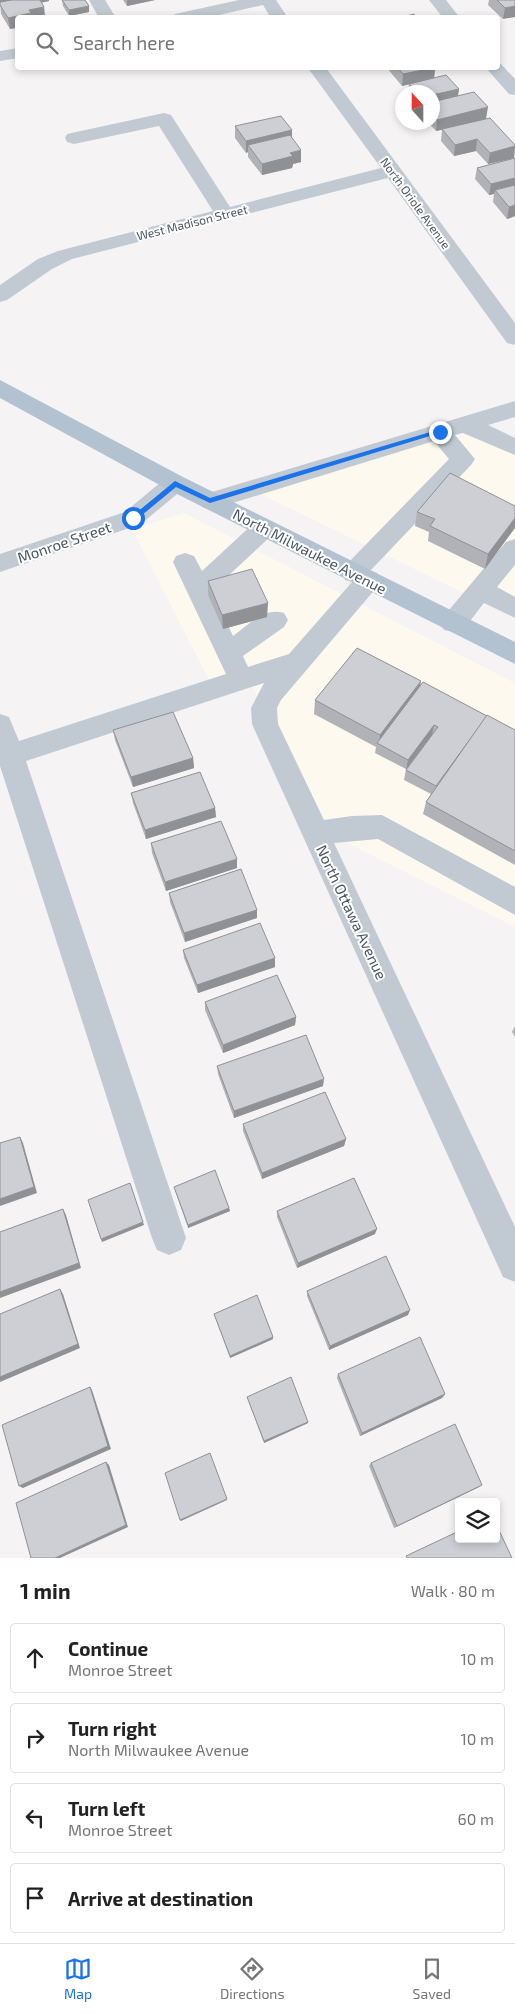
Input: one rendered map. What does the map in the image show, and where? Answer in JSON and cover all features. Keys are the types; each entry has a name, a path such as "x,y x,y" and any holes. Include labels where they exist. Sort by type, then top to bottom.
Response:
{"main road":[{"name":"North Milwaukee Avenue","path":"0,388 175,483 515,654"}],"street":[{"path":"97,0 106,15"},
{"path":"194,15 262,0"},
{"path":"268,0 278,15"},
{"path":"437,0 450,15"},
{"path":"0,56 15,53"},
{"name":"North Oriole Avenue","path":"318,70 515,338"},
{"path":"497,70 515,90"},
{"path":"74,138 164,119 225,214"},
{"name":"West Madison Street","path":"0,295 46,264 65,255 393,171"},
{"path":"210,501 515,409"},
{"path":"465,424 515,447"},
{"name":"North Ottawa Avenue","path":"440,432 463,459 361,577 298,661 270,694 264,708 265,724 515,1265"},
{"name":"Monroe Street","path":"0,563 133,518 175,483"},
{"path":"198,589 264,528"},
{"path":"453,623 515,548"},
{"path":"185,562 241,679"},
{"path":"480,590 515,608"},
{"path":"228,653 275,620"},
{"path":"10,755 298,661"},
{"path":"0,725 169,1238"},
{"path":"315,834 352,828 382,827 515,902"}],"shaded area":[{"path":"467,419 515,441 515,618 246,487"},
{"path":"184,513 515,683 515,927 321,830 250,682 215,692 132,529"}],"building":[{"path":"40,0 44,7 29,10 31,13 8,18 0,2"},
{"path":"62,0 85,0 89,6 69,10"},
{"path":"497,0 515,0 515,6 505,8"},
{"path":"400,70 422,70 403,74"},
{"path":"446,75 459,89 440,93 440,85 409,84"},
{"path":"474,92 488,107 440,119 440,100"},
{"path":"281,116 292,130 246,141 235,126"},
{"path":"490,118 515,146 490,153 477,139 455,145 442,129"},
{"path":"290,135 301,150 290,153 293,156 262,164 248,145"},
{"path":"515,158 515,178 491,184 477,168"},
{"path":"515,185 515,205 509,207 495,190"},
{"path":"450,473 515,506 515,518 488,554 430,526 435,519 417,512"},
{"path":"252,569 268,603 222,615 208,581"},
{"path":"357,648 421,681 380,735 315,700"},
{"path":"423,682 487,716 436,786 406,770 438,727 434,725 408,760 377,743"},
{"path":"173,712 193,758 131,777 113,730"},
{"path":"487,715 515,730 515,851 426,802"},
{"path":"200,772 215,808 145,830 131,793"},
{"path":"221,821 237,859 165,882 151,843"},
{"path":"241,869 257,910 184,933 169,893"},
{"path":"260,923 275,958 197,985 183,950"},
{"path":"277,975 296,1017 223,1045 205,1002"},
{"path":"306,1035 324,1079 234,1111 217,1066"},
{"path":"325,1092 346,1139 262,1173 243,1124"},
{"path":"20,1137 34,1187 0,1199 0,1143"},
{"path":"215,1170 229,1208 188,1225 174,1187"},
{"path":"354,1178 377,1229 298,1263 277,1211"},
{"path":"130,1183 143,1222 101,1239 88,1200"},
{"path":"63,1209 79,1263 0,1292 0,1232"},
{"path":"386,1256 410,1310 330,1346 307,1291"},
{"path":"60,1289 78,1344 0,1377 0,1314"},
{"path":"257,1295 273,1337 230,1356 214,1314"},
{"path":"420,1337 445,1394 362,1433 338,1374"},
{"path":"291,1377 308,1422 264,1441 247,1397"},
{"path":"90,1387 108,1446 19,1486 2,1425"},
{"path":"455,1424 482,1485 397,1526 371,1463"},
{"path":"210,1453 227,1499 180,1520 165,1473"},
{"path":"106,1462 126,1525 55,1558 31,1558 16,1503"},
{"path":"500,1532 512,1558 407,1558 406,1556 455,1533 455,1543 500,1543"}],"route":[{"path":"133,518 175,483 210,501 440,432"}]}
